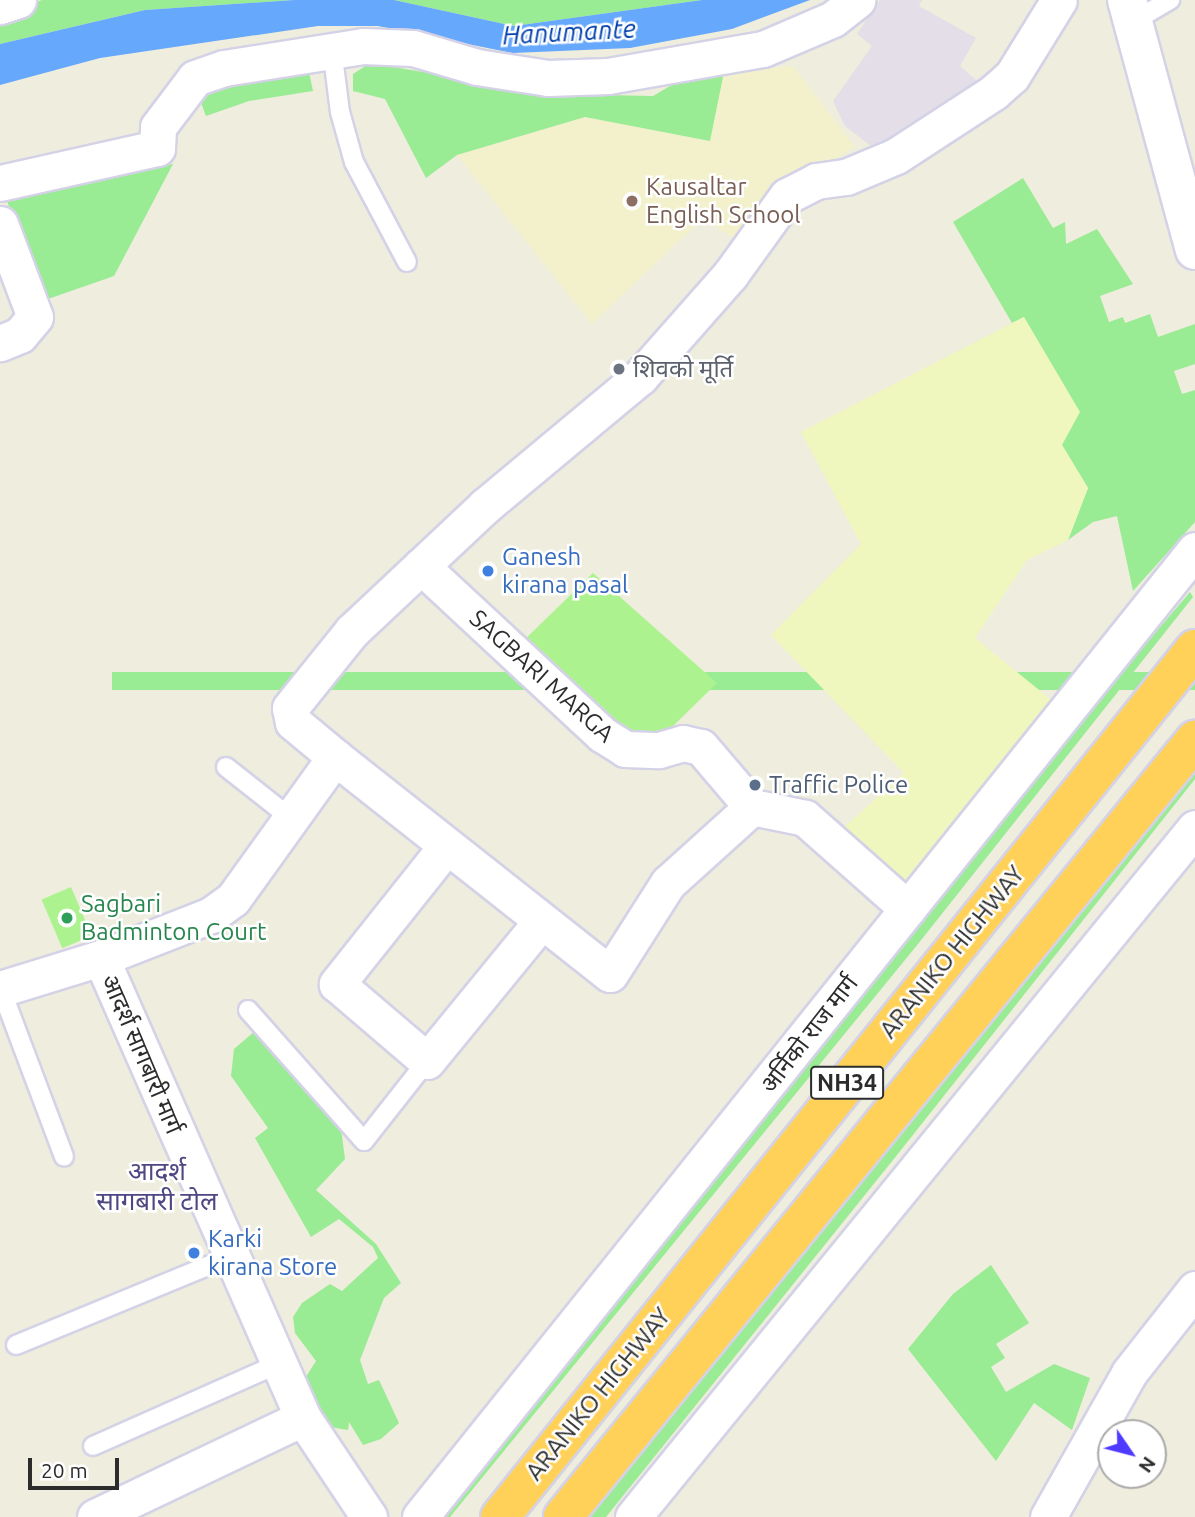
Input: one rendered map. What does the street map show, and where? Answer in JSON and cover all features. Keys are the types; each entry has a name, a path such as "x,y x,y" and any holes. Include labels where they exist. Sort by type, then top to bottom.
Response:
{"highway":[{"name":"ARANIKO HIGHWAY","path":"500,1517 1195,649"},
{"name":"ARANIKO HIGHWAY","path":"563,1517 1195,740"}],"main road":[{"path":"1130,11 1195,250"}],"street":[{"path":"0,6 18,0"},
{"path":"0,183 157,148 158,127 195,78 224,68 332,49 413,48 477,67 548,78 608,76 763,48 833,19 857,0"},
{"path":"908,909 806,818 752,807 668,883 610,974 540,923 335,757 293,722 290,708 352,631 485,506 640,377 730,275 787,196 816,181 846,177 897,156 994,92 1012,76 1059,0"},
{"path":"0,224 35,317 20,335 0,343"},
{"name":"अर्निको राज मार्ग","path":"420,1517 1195,550"},
{"name":"SAGBARI MARGA","path":"421,566 603,735 625,749 659,750 683,743 701,747 752,807"},
{"path":"1,989 101,958 211,915 233,899 293,820 335,757"},
{"path":"633,1517 1195,828"},
{"path":"445,848 337,984 427,1061 540,923"},
{"name":"आदर्श सागबारी मार्ग","path":"101,958 229,1257 303,1418 369,1517"},
{"path":"1048,1517 1113,1399 1155,1337 1195,1289"},
{"path":"1155,1337 1195,1330"},
{"path":"95,1517 303,1418"}],"lane":[{"path":"1130,11 1170,0"},
{"path":"332,49 340,112 354,162 407,262"},
{"path":"226,767 293,820"},
{"path":"1,989 64,1157"},
{"path":"248,1010 364,1141 427,1061"},
{"path":"16,1345 229,1257"},
{"path":"93,1446 278,1364"}],"shaded area":[{"path":"880,0 922,0 919,6 976,38 960,66 977,81 884,156 845,126 833,101 872,46 857,34"},
{"name":"Kausaltar English School","path":"793,66 855,147 814,171 737,241 703,218 592,324 457,155 585,117 709,141 724,72"}],"green space":[{"path":"42,0 294,0 145,10 0,44 0,14"},
{"path":"394,0 702,0 514,26"},
{"path":"370,63 553,94 653,96 697,70 724,72 710,141 585,117 457,155 426,178 385,99 353,91 353,74"},
{"path":"309,72 313,91 249,101 206,116 197,92 223,84"},
{"path":"173,164 114,276 48,299 6,199"},
{"path":"1023,178 1053,228 1065,222 1066,244 1097,229 1133,284 1100,296 1109,322 1123,317 1125,323 1150,314 1158,337 1195,324 1195,364 1174,371 1182,394 1195,390 1195,522 1133,591 1117,516 1093,522 1068,540 1088,488 1062,445 1024,317 1012,323 953,222"},
{"path":"593,573 717,683 666,733 624,736 520,644"},
{"path":"1190,592 1193,597 918,944 450,1517 433,1517 902,931"},
{"path":"112,672 1195,672 1195,690 112,690"},
{"path":"1195,762 1195,779 606,1517 588,1517"},
{"name":"Sagbari Badminton Court","path":"71,887 92,936 62,948 42,900"},
{"path":"255,1031 341,1129 345,1159 316,1190 376,1244 401,1283 384,1298 360,1360 368,1384 379,1380 399,1423 381,1439 363,1445 349,1422 348,1430 324,1426 304,1380 316,1361 295,1333 293,1317 302,1303 330,1284 342,1291 378,1258 373,1247 339,1219 311,1237 255,1138 268,1128 231,1076 234,1049"},
{"path":"991,1265 1029,1323 996,1344 1005,1358 991,1367 1006,1392 1054,1364 1090,1378 1072,1430 1034,1403 996,1461 908,1349 953,1294"}],"sand":[{"path":"1024,317 1080,412 1062,445 1088,488 1068,540 1027,560 975,638 1060,707 906,885 840,831 904,773 771,635 861,544 801,432"}],"water":[{"name":"Hanumante","path":"294,0 394,0 514,26 702,0 810,0 732,29 630,48 513,53 378,26 318,26 100,58 0,85 0,44 145,10"}],"place":[{"name":"Kausaltar English School","path":"632,201"},
{"name":"शिवको मूर्ति","path":"619,369"},
{"name":"Ganesh kirana pasal","path":"488,571"},
{"name":"Traffic Police","path":"755,785"},
{"name":"Sagbari Badminton Court","path":"67,918"},
{"name":"Karki kirana Store","path":"194,1253"}],"district":[{"name":"आदर्श सागबारी टोल","path":"157,1186"}]}
